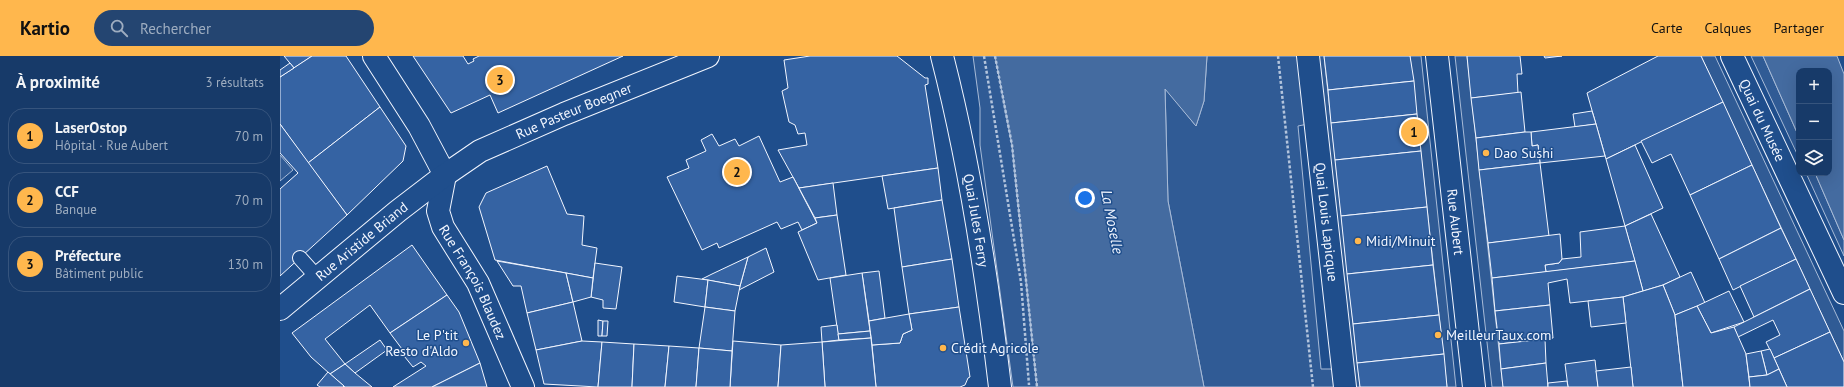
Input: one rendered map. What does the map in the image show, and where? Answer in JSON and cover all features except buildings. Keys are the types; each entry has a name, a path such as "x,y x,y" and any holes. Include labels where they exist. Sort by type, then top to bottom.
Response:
{"street":[{"path":"374,56 419,126 445,175"},
{"name":"Rue Pasteur Boegner","path":"445,175 480,151 564,114 708,56"},
{"name":"Quai Jules Ferry","path":"942,56 952,92 986,271 1000,387"},
{"name":"Quai Louis Lapicque","path":"1308,56 1345,387"},
{"name":"Rue Aubert","path":"1437,56 1474,387"},
{"name":"Quai du Musée","path":"1732,56 1844,293"},
{"name":"Rue Aristide Briand","path":"280,309 317,277 445,175"},
{"name":"Rue François Blaudez","path":"445,175 438,211 443,227 478,283 521,383"}],"lane":[{"path":"300,258 317,277"}],"path":[{"path":"984,56 1021,282 1029,387"},
{"path":"995,56 1012,145 1037,387"},
{"path":"1278,56 1313,387"}],"shaded area":[{"path":"973,56 995,56 1012,145 1037,387 1013,387 980,145 980,108"},
{"path":"1207,56 1301,56 1308,124 1298,126 1321,369 1334,369 1335,387 1204,387 1168,201 1165,88 1196,126 1204,101"},
{"path":"1315,56 1324,56 1360,387 1351,387"},
{"path":"1410,56 1421,56 1456,387 1447,387"},
{"path":"1455,56 1467,56 1503,387 1492,387"},
{"path":"1701,56 1715,56 1844,331 1844,362"},
{"path":"1751,56 1763,56 1796,130 1796,152"},
{"path":"280,155 293,170 280,181"},
{"path":"1807,176 1816,176 1844,240 1844,256"}],"water":[{"name":"La Moselle","path":"995,56 1207,56 1204,101 1196,126 1165,89 1168,201 1204,387 1037,387 1012,145"},
{"path":"1763,56 1837,56 1844,74 1844,240 1816,176 1832,176 1832,68 1796,68 1796,130"}],"place":[{"name":"Préfecture","path":"500,80"},
{"name":"LaserOstop","path":"1414,132"},
{"name":"Dao Sushi","path":"1486,153"},
{"name":"CCF","path":"737,172"},
{"name":"Midi/Minuit","path":"1358,241"},
{"name":"MeilleurTaux.com","path":"1438,335"},
{"name":"Le P'tit Resto d'Aldo","path":"466,343"},
{"name":"Crédit Agricole","path":"943,348"}]}
